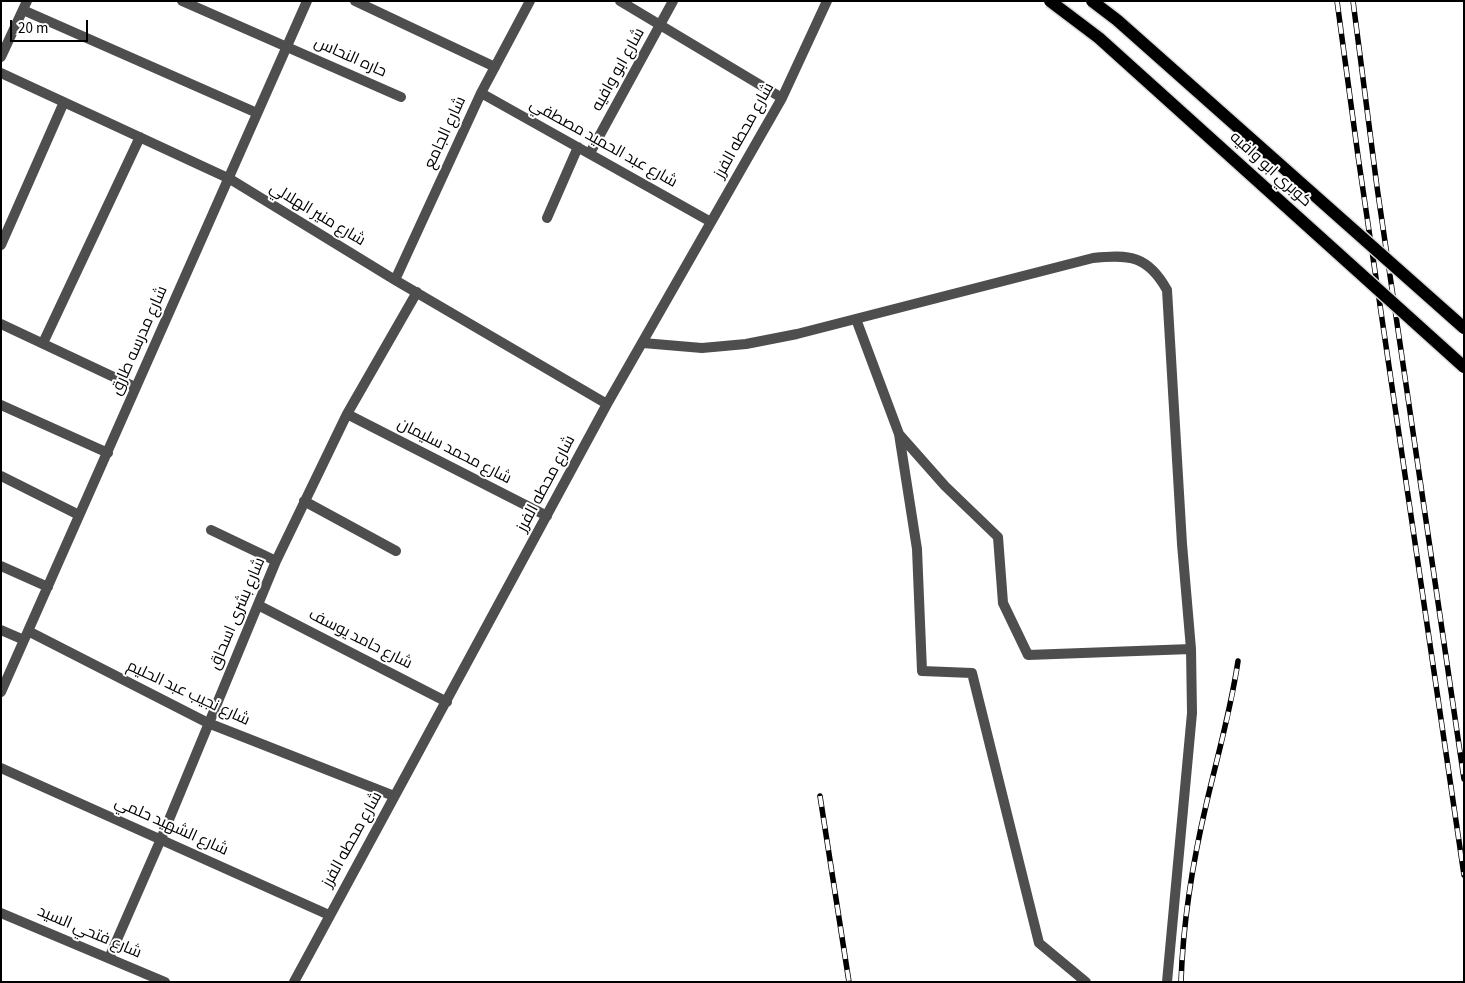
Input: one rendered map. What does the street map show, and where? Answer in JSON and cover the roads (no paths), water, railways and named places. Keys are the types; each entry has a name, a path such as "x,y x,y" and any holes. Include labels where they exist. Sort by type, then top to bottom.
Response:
{"main road":[{"name":"كوبري ابو وافيه","path":"1050,1 1099,38 1464,367"},
{"name":"كوبري ابو وافيه","path":"1092,1 1117,20 1464,328"}],"street":[{"name":"حاره النحاس","path":"182,1 401,97"},
{"name":"شارع مدرسه طارق","path":"1,692 230,179 307,1"},
{"path":"355,1 495,67"},
{"name":"شارع الجامع","path":"395,280 481,93 530,1"},
{"path":"620,1 782,98"},
{"name":"شارع ابو وافيه","path":"590,153 673,1"},
{"name":"شارع محطه الفرز","path":"294,982 607,404 782,98 827,1"},
{"path":"1,57 25,6 257,113"},
{"name":"شارع منير الهلالي","path":"1,73 230,179 395,280 607,404"},
{"name":"شارع عبد الحميد مصطفي","path":"481,93 711,222"},
{"path":"1,245 64,102"},
{"path":"43,343 140,137"},
{"path":"547,218 578,147"},
{"path":"643,343 702,348 746,344 856,319 1093,258 1120,255 1143,261 1158,274 1167,290 1182,544 1191,649 1192,713 1167,982"},
{"name":"شارع بشرى اسحاق","path":"109,958 162,839 276,561 347,414 417,292"},
{"path":"856,319 899,434 917,549 922,671 972,673 1039,943 1086,982"},
{"path":"1,324 136,387"},
{"path":"1,405 108,453"},
{"name":"شارع محمد سليمان","path":"347,414 547,516"},
{"path":"899,434 945,486 998,537 1003,603 1028,655 1191,649"},
{"path":"1,476 79,515"},
{"path":"304,501 396,551"},
{"path":"211,530 276,561"},
{"path":"1,566 48,587"},
{"name":"شارع حامد يوسف","path":"258,605 447,702"},
{"name":"شارع نجيب عبد الحليم","path":"1,630 26,636 208,723 394,796"},
{"name":"شارع الشهيد حلمي","path":"1,768 329,915"},
{"name":"شارع فتحي السيد","path":"1,913 166,982"}],"railway":[{"path":"1337,1 1358,156 1464,875"},
{"path":"1353,1 1377,187 1464,779"},
{"path":"1181,982 1186,913 1193,868 1238,661"},
{"path":"820,796 849,982"}]}
